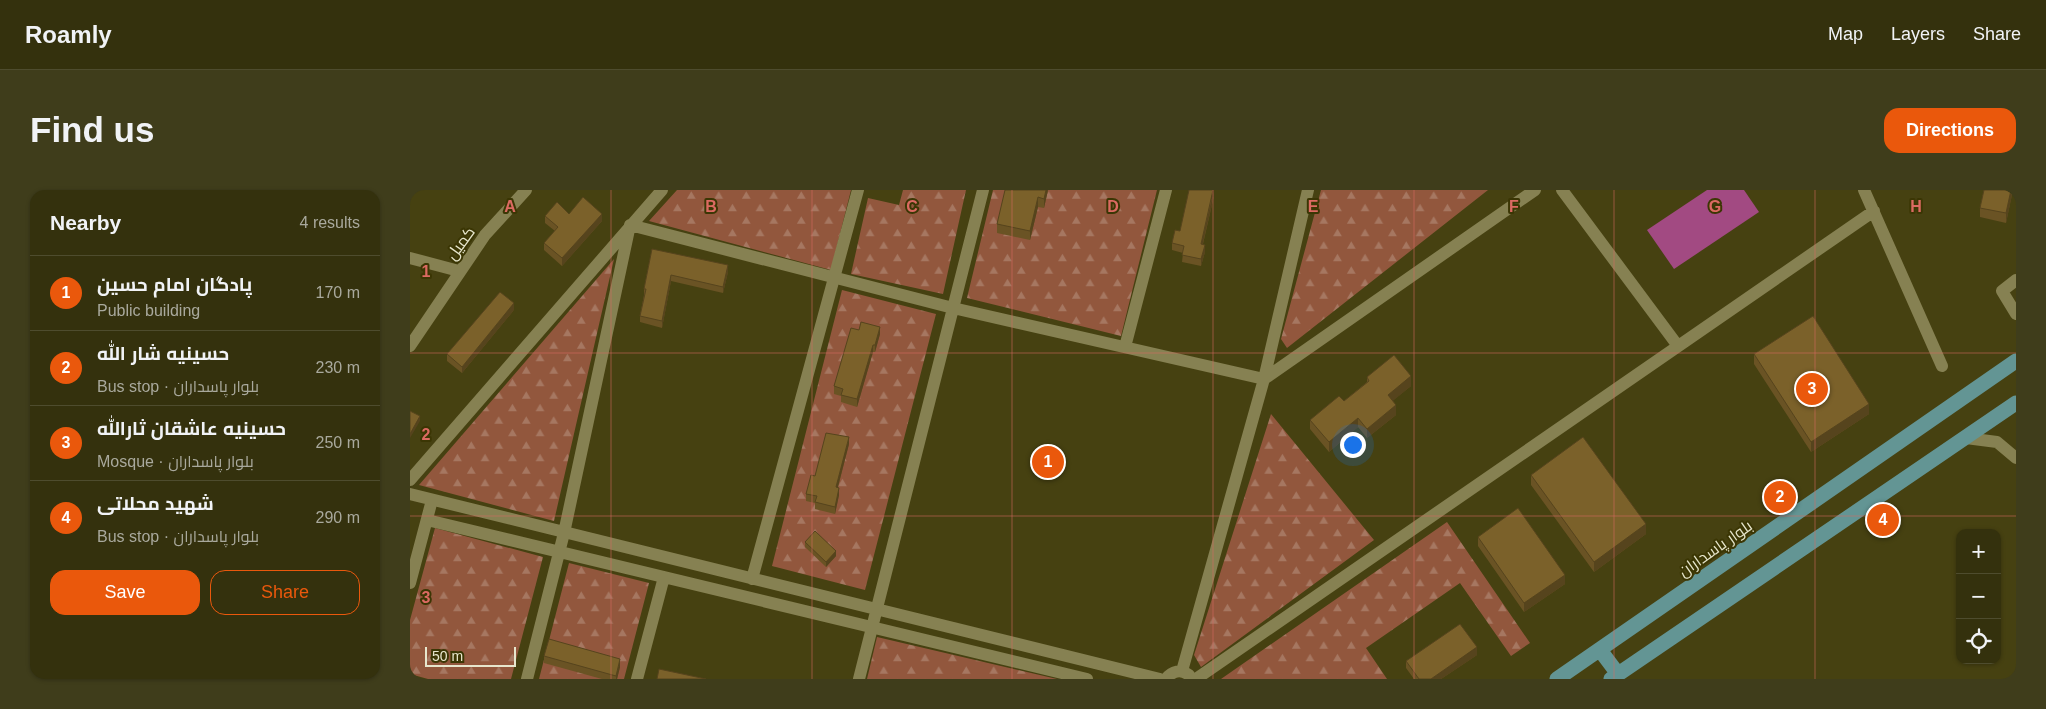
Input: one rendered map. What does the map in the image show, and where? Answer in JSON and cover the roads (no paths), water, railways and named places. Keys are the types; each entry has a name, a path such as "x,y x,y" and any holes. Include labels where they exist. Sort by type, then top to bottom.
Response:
{"main road":[{"name":"بلوار پاسداران","path":"1557,679 2016,361"},
{"path":"1600,650 1615,677 2016,403"}],"street":[{"name":"کمیل","path":"410,346 485,235 526,190"},
{"path":"410,480 662,190"},
{"path":"752,579 858,190"},
{"path":"859,679 983,190"},
{"path":"1125,347 1166,190"},
{"path":"1166,679 1172,673 1187,675 1264,379 1308,190"},
{"path":"630,225 953,308 1264,379 1535,190"},
{"path":"1562,190 1678,346"},
{"path":"1864,190 1942,366"},
{"path":"1196,679 1874,211"},
{"path":"527,679 560,552 630,225"},
{"path":"410,258 459,271"},
{"path":"2016,280 2002,291 2011,296 2016,314"},
{"path":"1966,438 1998,442 2015,457"},
{"path":"2015,457 2013,450 2016,442"},
{"path":"410,494 1160,679"},
{"path":"410,584 432,500"},
{"path":"427,520 1087,679"},
{"path":"637,679 664,577"}],"place":[{"name":"حسینیه عاشقان ثارالله","path":"1812,389"},
{"name":"پادگان امام حسین","path":"1048,462"},
{"name":"حسینیه شار الله","path":"1780,497"},
{"name":"شهید محلاتی","path":"1883,520"}]}
